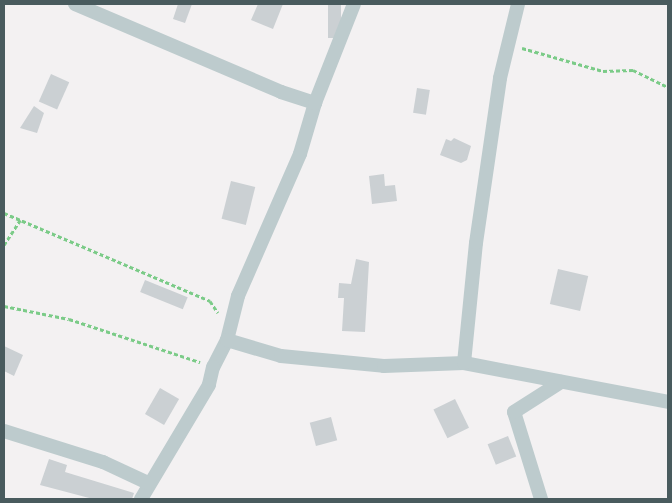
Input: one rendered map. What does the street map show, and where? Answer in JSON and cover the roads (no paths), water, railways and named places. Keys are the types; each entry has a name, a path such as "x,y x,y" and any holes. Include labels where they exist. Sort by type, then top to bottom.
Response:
{"street":[{"path":"74,4 281,92 315,103"},
{"path":"141,499 148,483 209,385 213,367 227,340 238,296 300,154 315,103 354,4"},
{"path":"464,363 476,242 507,44 518,4"},
{"path":"227,340 281,356 347,363 384,366 464,363 561,382 605,388 668,402"},
{"path":"541,499 514,412 561,382"},
{"path":"4,431 103,462 148,483"}]}
